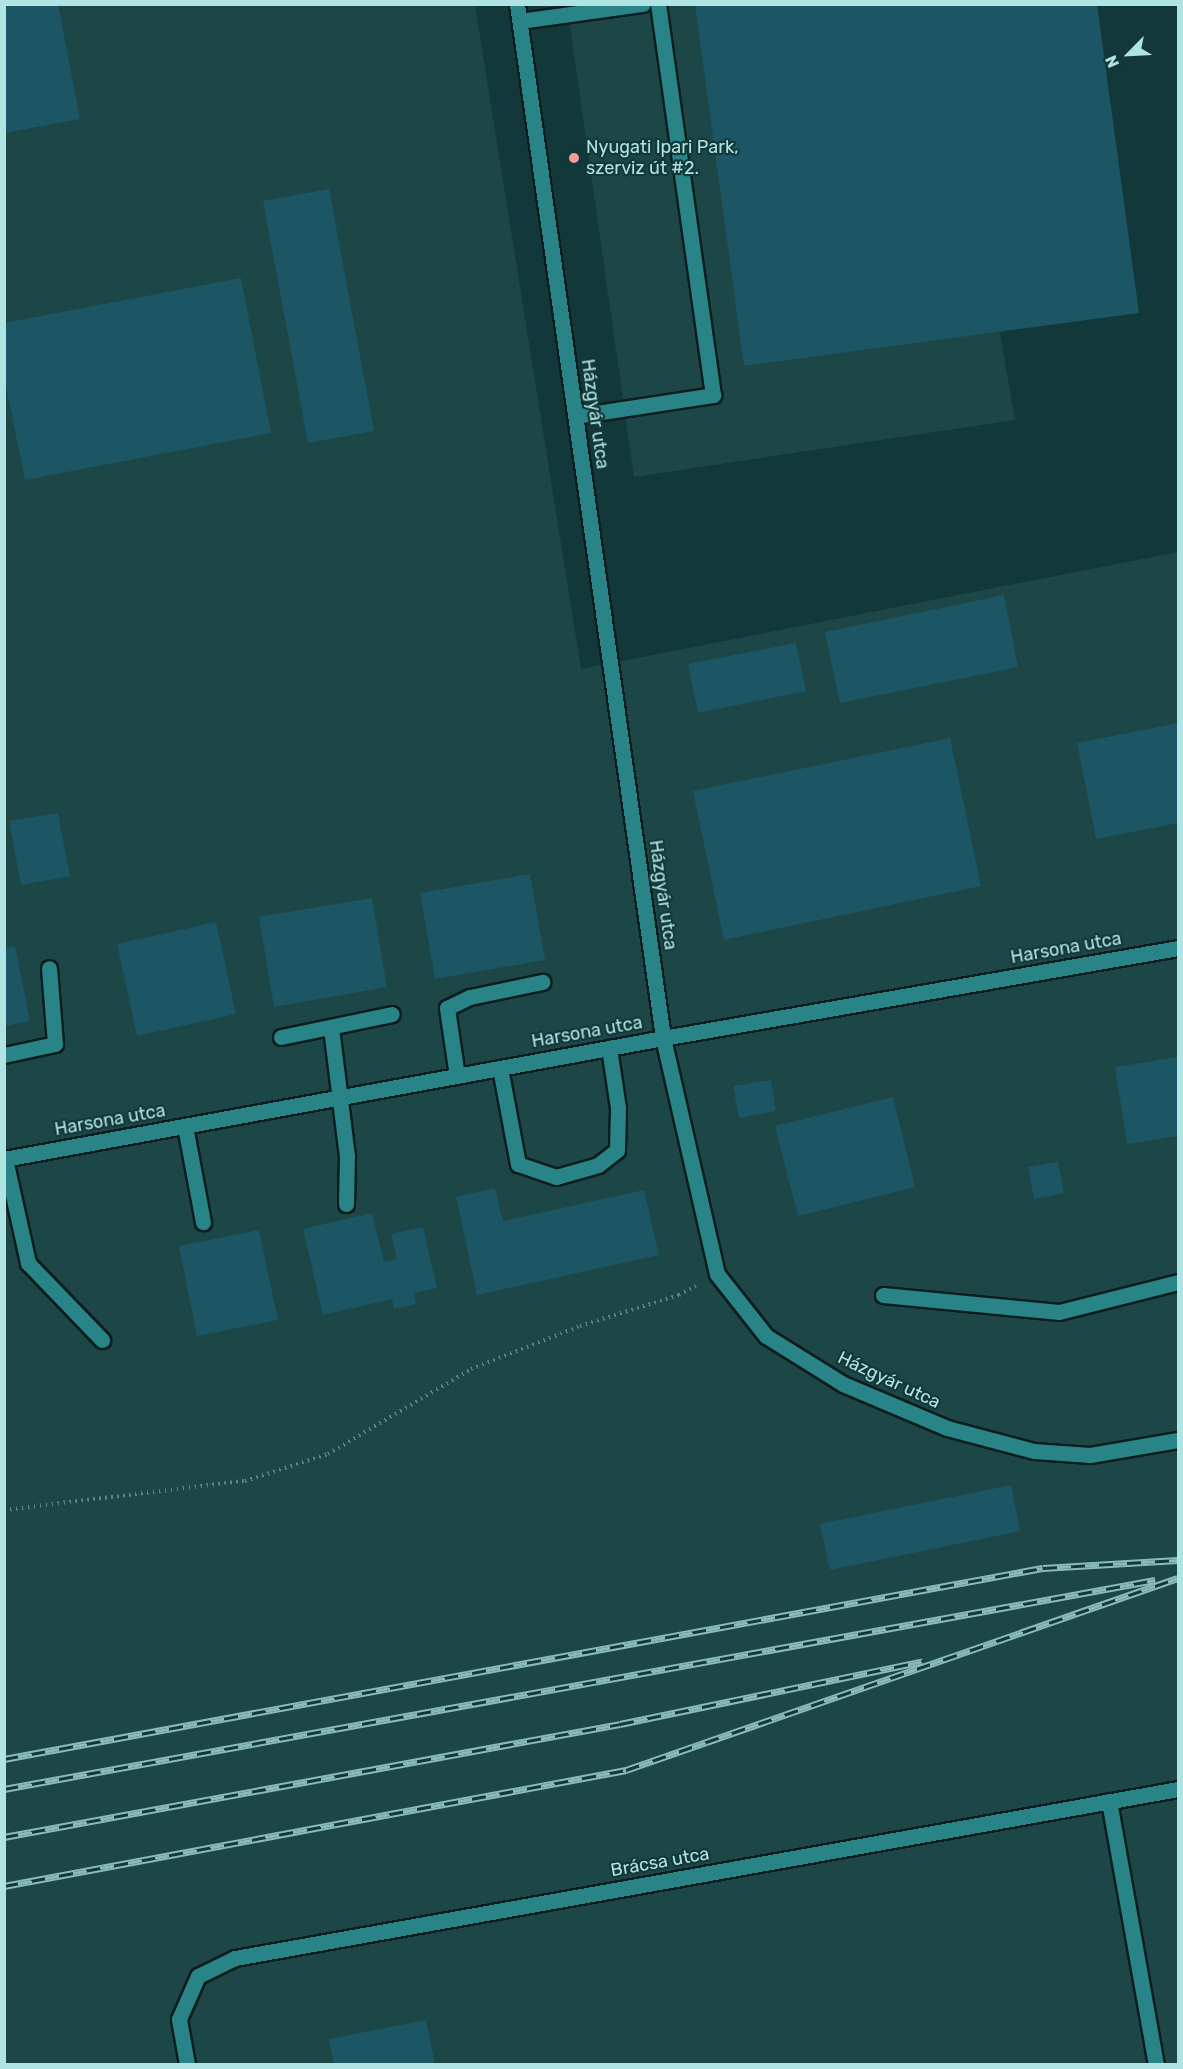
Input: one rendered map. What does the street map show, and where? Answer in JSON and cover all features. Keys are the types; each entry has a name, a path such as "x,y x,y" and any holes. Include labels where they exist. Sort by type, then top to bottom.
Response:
{"street":[{"name":"Házgyár utca","path":"517,4 663,1038 717,1274 766,1336 843,1384 946,1428 1034,1451 1090,1455 1179,1440"},
{"path":"520,21 643,4"},
{"path":"576,417 713,395 658,4"},
{"name":"Harsona utca","path":"5,1159 663,1038 1179,948"},
{"path":"4,1055 55,1044 49,968"},
{"path":"457,1076 447,1008 470,997 542,982"},
{"path":"281,1037 392,1014"},
{"path":"331,1028 342,1097 347,1155 346,1204"},
{"path":"500,1068 518,1164 556,1177 598,1165 617,1150 618,1108 609,1048"},
{"path":"185,1126 203,1222"},
{"path":"5,1159 28,1263 102,1340"},
{"path":"883,1295 1059,1312 1179,1282"},
{"name":"Brácsa utca","path":"187,2064 179,2019 198,1976 235,1958 1179,1789"},
{"path":"1109,1801 1156,2064"}],"path":[{"path":"4,1510 245,1481 328,1454 471,1369 580,1326 679,1294 717,1274"}],"shaded area":[{"path":"5,5 475,5 581,669 1178,552 1178,2064 5,2064"},
{"path":"567,5 943,5 1015,420 634,477"}],"building":[{"path":"4,4 58,4 80,119 4,133"},
{"path":"695,4 1097,4 1139,313 744,366"},
{"path":"329,189 374,431 308,443 263,201"},
{"path":"241,278 271,433 25,480 4,377 4,323"},
{"path":"1004,595 1018,667 840,703 825,632"},
{"path":"796,643 806,691 698,713 688,664"},
{"path":"1178,723 1178,823 1096,839 1077,743"},
{"path":"950,738 981,886 724,940 693,791"},
{"path":"58,813 70,876 21,885 9,821"},
{"path":"530,874 545,960 435,979 420,893"},
{"path":"372,898 387,987 274,1007 259,917"},
{"path":"216,922 236,1014 137,1036 117,944"},
{"path":"15,946 30,1021 5,1026 5,948"},
{"path":"1178,1057 1178,1136 1127,1144 1115,1067"},
{"path":"771,1080 776,1111 739,1118 733,1086"},
{"path":"893,1097 915,1187 798,1216 775,1126"},
{"path":"1058,1162 1064,1193 1034,1199 1028,1167"},
{"path":"495,1188 503,1221 644,1190 659,1255 477,1295 456,1197"},
{"path":"372,1213 384,1262 397,1259 391,1234 423,1227 437,1288 414,1293 416,1304 394,1309 392,1299 323,1315 303,1229"},
{"path":"259,1230 278,1320 197,1336 179,1246"},
{"path":"1011,1485 1020,1531 830,1570 820,1524"},
{"path":"426,2020 435,2064 334,2064 329,2039"}],"railway":[{"path":"4,1759 1043,1568 1178,1560"},
{"path":"4,1886 626,1770 1178,1578"},
{"path":"4,1789 1155,1580"},
{"path":"4,1837 620,1724 923,1661"}],"place":[{"name":"Nyugati Ipari Park, szerviz út #2.","path":"574,158"}]}
